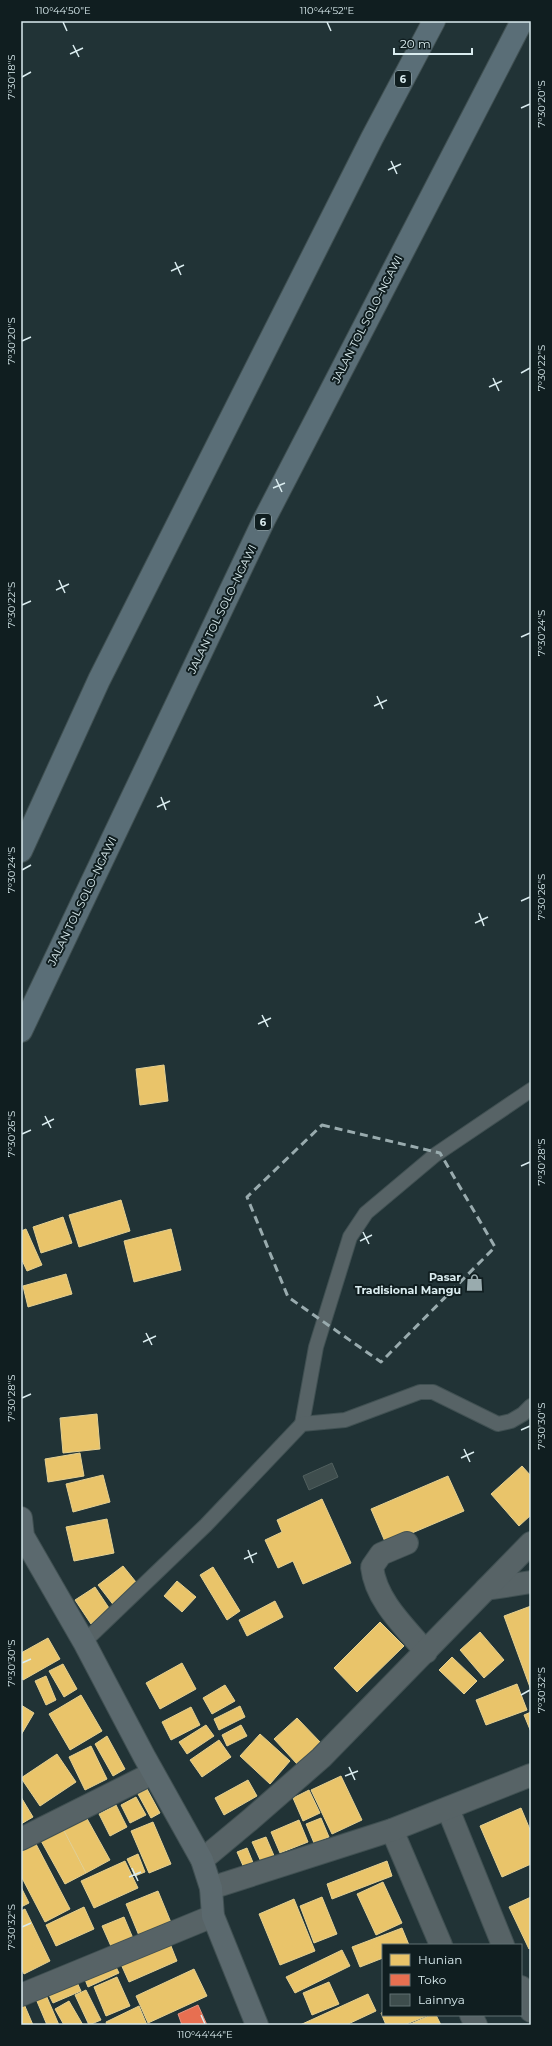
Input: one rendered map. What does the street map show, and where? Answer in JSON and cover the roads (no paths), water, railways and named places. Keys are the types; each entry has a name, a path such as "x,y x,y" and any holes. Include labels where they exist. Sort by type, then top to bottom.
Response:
{"highway":[{"path":"372,138 424,21"},
{"name":"6","path":"21,852 100,680 372,138 434,21"},
{"name":"JALAN TOL SOLO–NGAWI","path":"21,1031 264,520 522,21"}],"main road":[{"path":"21,1518 23,1536 84,1642 153,1773 202,1860 211,1888 213,1916 257,2025"}],"street":[{"path":"407,1543 381,1554 372,1567 374,1581 389,1608 426,1652"},
{"path":"202,1860 321,1758 374,1702 426,1652 531,1543"},
{"path":"486,1589 531,1582"},
{"path":"21,1839 153,1773"},
{"path":"211,1888 392,1830 531,1775"},
{"path":"448,1809 504,1944"},
{"path":"392,1830 441,1944"},
{"path":"21,1995 213,1916"},
{"path":"522,1989 531,2011"}],"lane":[{"path":"84,1642 206,1525 302,1424 316,1347 350,1237 366,1213 435,1155 531,1090"},
{"path":"302,1424 345,1420 420,1392 433,1392 498,1424 511,1421 523,1414 531,1406"}],"place":[{"name":"Pasar Tradisional Mangu","path":"474,1283"}]}
